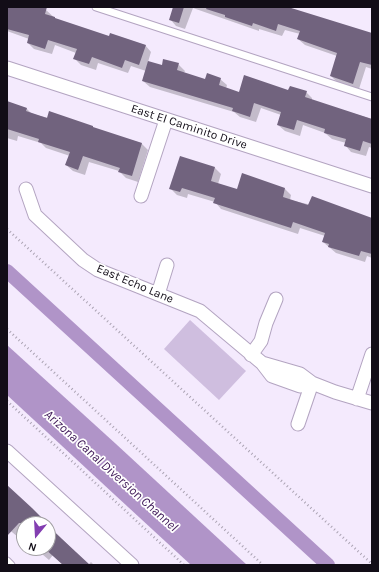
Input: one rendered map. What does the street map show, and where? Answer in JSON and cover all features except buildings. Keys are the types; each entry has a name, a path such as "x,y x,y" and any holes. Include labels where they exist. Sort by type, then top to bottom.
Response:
{"street":[{"name":"East El Caminito Drive","path":"7,68 372,186"},
{"path":"141,196 166,120"},
{"name":"East Echo Lane","path":"26,189 35,215 83,260 98,270 113,278 200,311 262,363 300,374 312,383 372,403"},
{"path":"158,294 167,265"},
{"path":"251,355 261,341 266,323 276,300"},
{"path":"357,399 372,354"},
{"path":"298,424 312,383"},
{"path":"7,451 132,565"}],"lane":[{"path":"96,7 372,97"},
{"path":"7,561 11,565"}],"path":[{"path":"7,229 372,564"},
{"path":"7,330 263,565"},
{"path":"7,401 184,565"}],"shaded area":[{"path":"190,320 246,371 219,400 164,349"}],"water":[{"name":"Arizona Canal Diversion Channel","path":"7,345 247,565 191,565 7,395"}],"waterway":[{"path":"7,271 328,565"}]}
